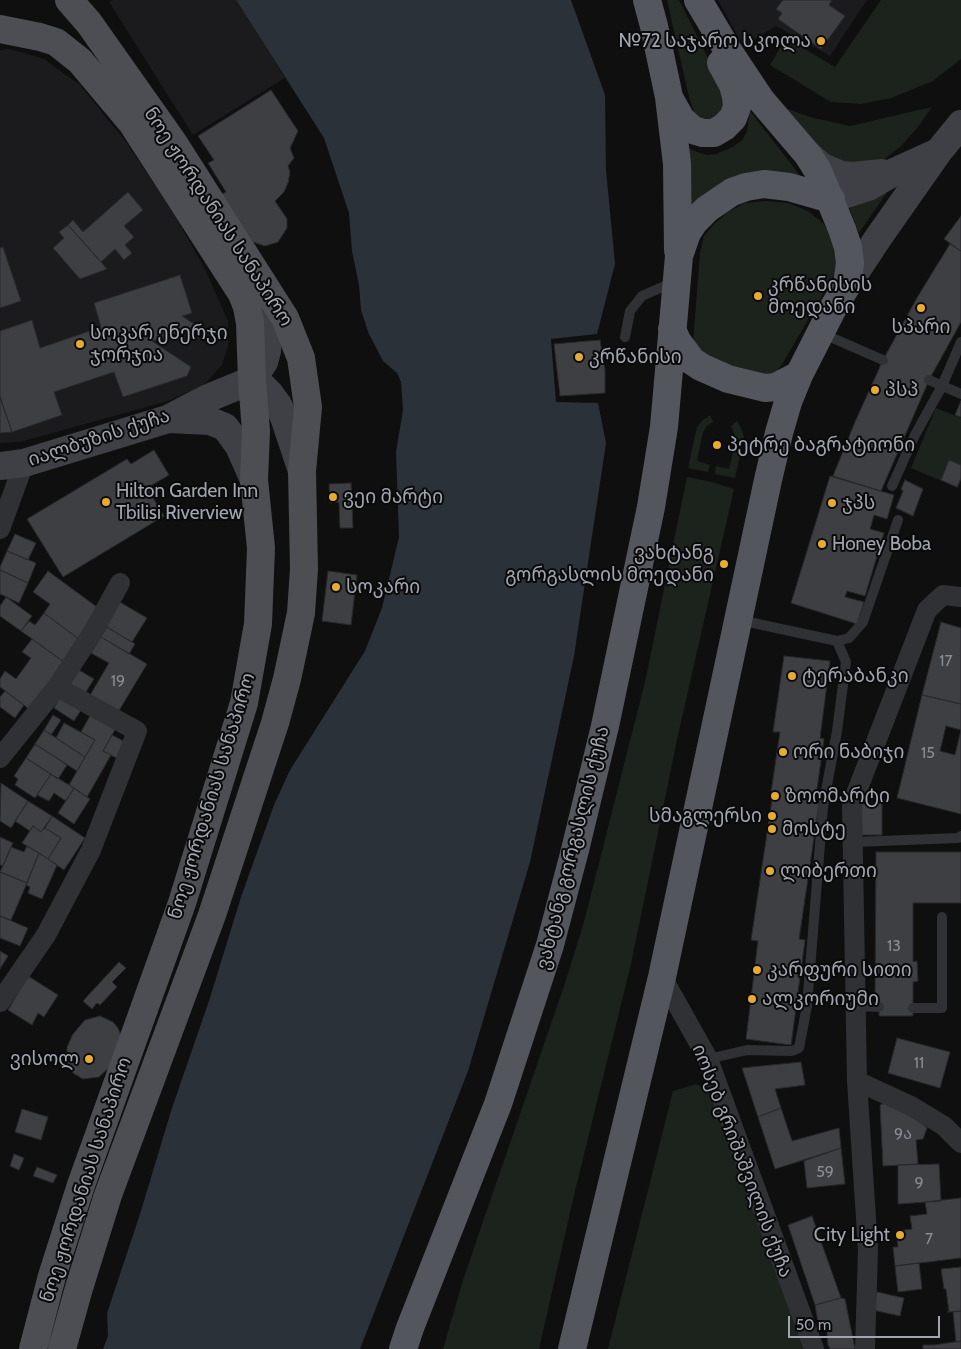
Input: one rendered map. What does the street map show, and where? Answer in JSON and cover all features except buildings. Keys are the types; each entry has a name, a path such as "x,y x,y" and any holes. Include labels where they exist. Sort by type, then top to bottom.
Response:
{"highway":[{"path":"646,0 654,26 669,97 676,164 678,269"},
{"path":"669,97 682,119 693,130 703,133 714,133 724,127 733,118 737,107 733,85 717,56 700,4"},
{"path":"572,1349 662,976 777,442 788,402 799,375 847,285 850,263 848,247 831,199 818,171 808,155 761,100 700,4"},
{"path":"678,269 687,233 694,222 732,192 764,184 789,187 831,199"},
{"name":"ვახტანგ გორგასლის ქუჩა","path":"403,1349 498,1104 550,944 575,850 605,726 651,507 664,427 678,269"},
{"path":"672,329 677,341 692,361 728,379 765,388 776,387 799,375"}],"main road":[{"name":"ნოე ჟორდანიას სანაპირო","path":"62,1349 108,1195 212,915 275,723 287,679 301,613 303,578 302,471 308,407 302,362 291,328 173,142 89,23 68,0"},
{"name":"ნოე ჟორდანიას სანაპირო","path":"0,29 56,42 69,50 97,79 132,123 242,294 250,323 256,432 254,480 260,548 258,624 244,703 182,903 78,1194 52,1276 32,1349"},
{"path":"847,285 939,151 961,124"},
{"path":"831,199 868,187 894,172 939,151"},
{"path":"808,155 822,167 841,175 853,176 894,172"},
{"path":"272,298 266,355 264,362 252,380 261,385 278,406 302,471"},
{"name":"იალბუზის ქუჩა","path":"12,464 168,419 206,399 252,380"},
{"path":"168,419 210,421 225,427 238,446 254,480"}],"street":[{"path":"0,529 12,464"},
{"path":"0,758 57,687 93,632 120,584"},
{"path":"865,1349 868,1248 857,1081 852,804 927,610 943,595 961,597"},
{"path":"0,1002 46,935 91,850 137,731 57,687"},
{"name":"იოსებ გრიშაშვილის ქუჩა","path":"662,976 708,1059 814,1349"},
{"path":"857,1081 911,1106 944,1126 961,1143"}],"lane":[{"path":"625,337 630,311 642,296 678,269"},
{"path":"820,333 883,360"},
{"path":"892,486 915,435 942,386 961,342"},
{"path":"929,380 961,394"},
{"path":"738,620 837,641 849,638 863,622 898,520"},
{"path":"708,1059 747,1050 792,1051 799,1048 807,1006 823,807 837,730 846,662 837,641"},
{"path":"854,842 958,838 961,836"},
{"path":"913,1008 942,1008 942,917"},
{"path":"856,1006 879,1007"}],"shaded area":[{"path":"113,0 236,0 285,78 193,135 109,2"},
{"path":"236,0 571,0 605,95 606,170 615,264 597,334 551,339 556,402 598,403 606,443 574,656 530,862 468,1071 360,1349 103,1349 108,1336 107,1313 241,897 274,805 290,770 365,651 382,608 399,537 396,452 403,410 401,382 397,373 383,361 368,332 361,310 359,285 352,251 349,213 324,138"},
{"path":"667,0 679,0 723,88 724,108 717,117 704,121 695,115 689,97"},
{"name":"№72 საჯარო სკოლა","path":"718,0 867,0 830,56 776,26 743,46"},
{"path":"881,0 961,0 961,59 933,81 891,98 861,104 831,102 770,65 786,38 835,67"},
{"path":"10,49 44,59 80,85 127,143 174,214 206,271 228,321 228,346 222,365 205,384 168,401 20,442 0,443 0,50"},
{"path":"782,107 810,117 850,126 932,107 918,127 900,147 882,161 833,166"},
{"path":"750,111 805,182 747,175 735,176 723,181 691,209 684,145 694,151 707,155 716,154 733,147 742,140 747,132"},
{"path":"899,175 859,233 847,202"},
{"path":"766,201 788,203 808,211 824,224 835,241 838,268 783,363 776,373 764,378 746,373 701,354 693,343 700,253 704,236 728,212 745,203"},
{"path":"936,408 961,418 961,480 958,488 911,468"},
{"path":"710,415 713,422 703,432 697,461 710,465 708,472 688,468 697,427"},
{"path":"737,421 744,437 735,478 715,474 716,466 729,469 736,438 731,426"},
{"path":"687,477 734,489 678,735 631,964 574,1195 539,1349 443,1349 463,1280 565,983 584,922 645,682"},
{"path":"696,1084 713,1093 803,1349 608,1349 673,1091"}],"place":[{"name":"№72 საჯარო სკოლა","path":"821,41"},
{"name":"კრწანისის მოედანი","path":"758,296"},
{"name":"სპარი","path":"921,308"},
{"name":"სოკარ ენერჯი ჯორჯია","path":"80,344"},
{"name":"კრწანისი","path":"579,357"},
{"name":"პსპ","path":"875,390"},
{"name":"პეტრე ბაგრატიონი","path":"717,445"},
{"name":"ვეი მარტი","path":"333,497"},
{"name":"Hilton Garden Inn Tbilisi Riverview","path":"106,502"},
{"name":"ჯპს","path":"832,503"},
{"name":"Honey Boba","path":"822,544"},
{"name":"ვახტანგ გორგასლის მოედანი","path":"724,564"},
{"name":"სოკარი","path":"336,587"},
{"name":"ტერაბანკი","path":"792,676"},
{"name":"ორი ნაბიჯი","path":"783,752"},
{"name":"ზოომარტი","path":"775,796"},
{"name":"სმაგლერსი","path":"772,816"},
{"name":"მოსტე","path":"772,829"},
{"name":"ლიბერთი","path":"770,871"},
{"name":"კარფური სითი","path":"757,970"},
{"name":"ალკორიუმი","path":"752,999"},
{"name":"ვისოლ","path":"89,1059"},
{"name":"City Light","path":"900,1235"}]}
